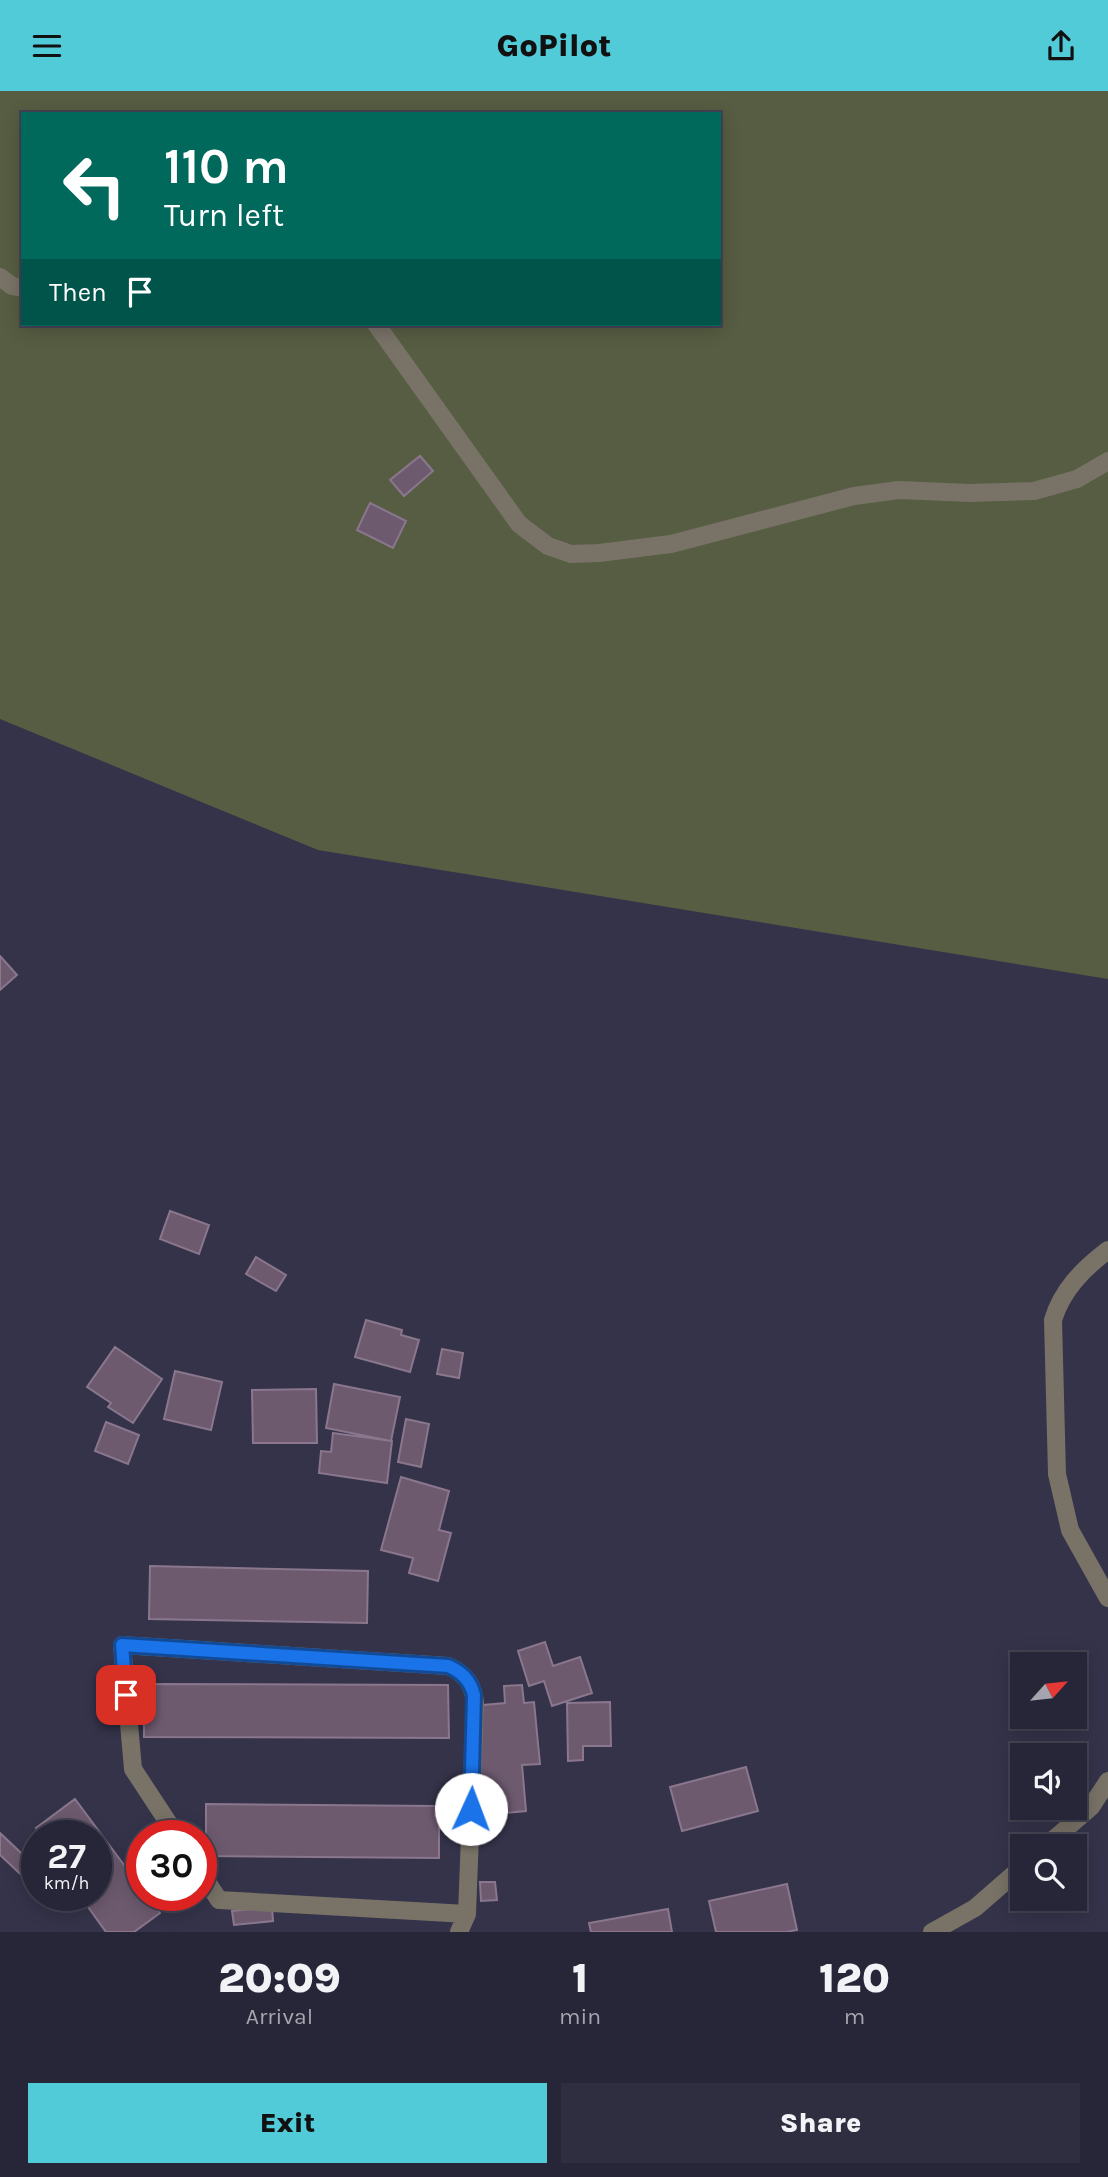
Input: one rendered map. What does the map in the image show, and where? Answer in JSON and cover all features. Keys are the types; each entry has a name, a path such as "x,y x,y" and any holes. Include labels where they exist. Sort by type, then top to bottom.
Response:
{"street":[{"path":"0,277 12,286 21,288"},
{"path":"377,326 519,524 548,546 571,554 671,544 854,496 899,490 969,493 1034,491 1077,479 1108,461"},
{"path":"1106,1591 1070,1530 1056,1474 1053,1320 1058,1302 1073,1282 1108,1250"},
{"path":"166,1820 133,1769 122,1645 448,1666 462,1674 474,1695 467,1914 460,1932"},
{"path":"1060,1834 1091,1807 1108,1781"},
{"path":"932,1932 975,1908 1010,1877"},
{"path":"217,1897 219,1900 467,1914"}],"green space":[{"path":"0,91 1108,91 1108,979 318,850 0,719"}],"building":[{"path":"420,456 433,471 404,496 390,480"},
{"path":"370,503 406,521 393,548 357,530"},
{"path":"0,956 17,975 0,990"},
{"path":"170,1211 209,1225 199,1254 160,1239"},
{"path":"256,1257 286,1275 276,1291 246,1274"},
{"path":"366,1320 402,1330 401,1335 419,1340 410,1372 355,1357"},
{"path":"115,1347 162,1379 133,1423 108,1407 111,1403 87,1387"},
{"path":"442,1349 463,1353 459,1378 437,1374"},
{"path":"175,1371 222,1382 211,1430 164,1419"},
{"path":"334,1384 400,1397 391,1441 326,1428"},
{"path":"316,1389 317,1443 253,1443 252,1390"},
{"path":"406,1419 429,1424 421,1467 398,1462"},
{"path":"106,1422 139,1435 128,1464 95,1451"},
{"path":"333,1433 392,1441 387,1483 319,1473 321,1451 331,1452"},
{"path":"401,1477 449,1491 439,1530 451,1533 438,1581 409,1573 413,1558 381,1550"},
{"path":"150,1566 368,1571 367,1623 149,1619"},
{"path":"545,1642 553,1666 580,1657 592,1693 552,1706 544,1681 529,1686 518,1651"},
{"path":"144,1684 448,1685 449,1738 144,1737"},
{"path":"522,1685 524,1703 534,1702 540,1764 522,1765 526,1811 474,1816 472,1706 505,1703 504,1686"},
{"path":"610,1702 611,1746 583,1746 583,1760 568,1761 567,1703"},
{"path":"746,1767 758,1811 682,1831 670,1787"},
{"path":"75,1799 91,1820 47,1820"},
{"path":"206,1804 439,1806 439,1858 217,1856 217,1820 206,1820"},
{"path":"0,1833 21,1853 21,1875 0,1855"},
{"path":"112,1849 126,1868 126,1911 160,1913 134,1932 106,1932 91,1911 112,1911"},
{"path":"480,1882 495,1882 497,1900 481,1901"},
{"path":"787,1884 797,1930 716,1932 709,1901"},
{"path":"272,1907 273,1921 234,1925 232,1911"},
{"path":"668,1909 672,1932 591,1932 589,1923"}],"route":[{"path":"126,1695 122,1645 448,1666 456,1669 468,1680 474,1695 471,1809"}]}
